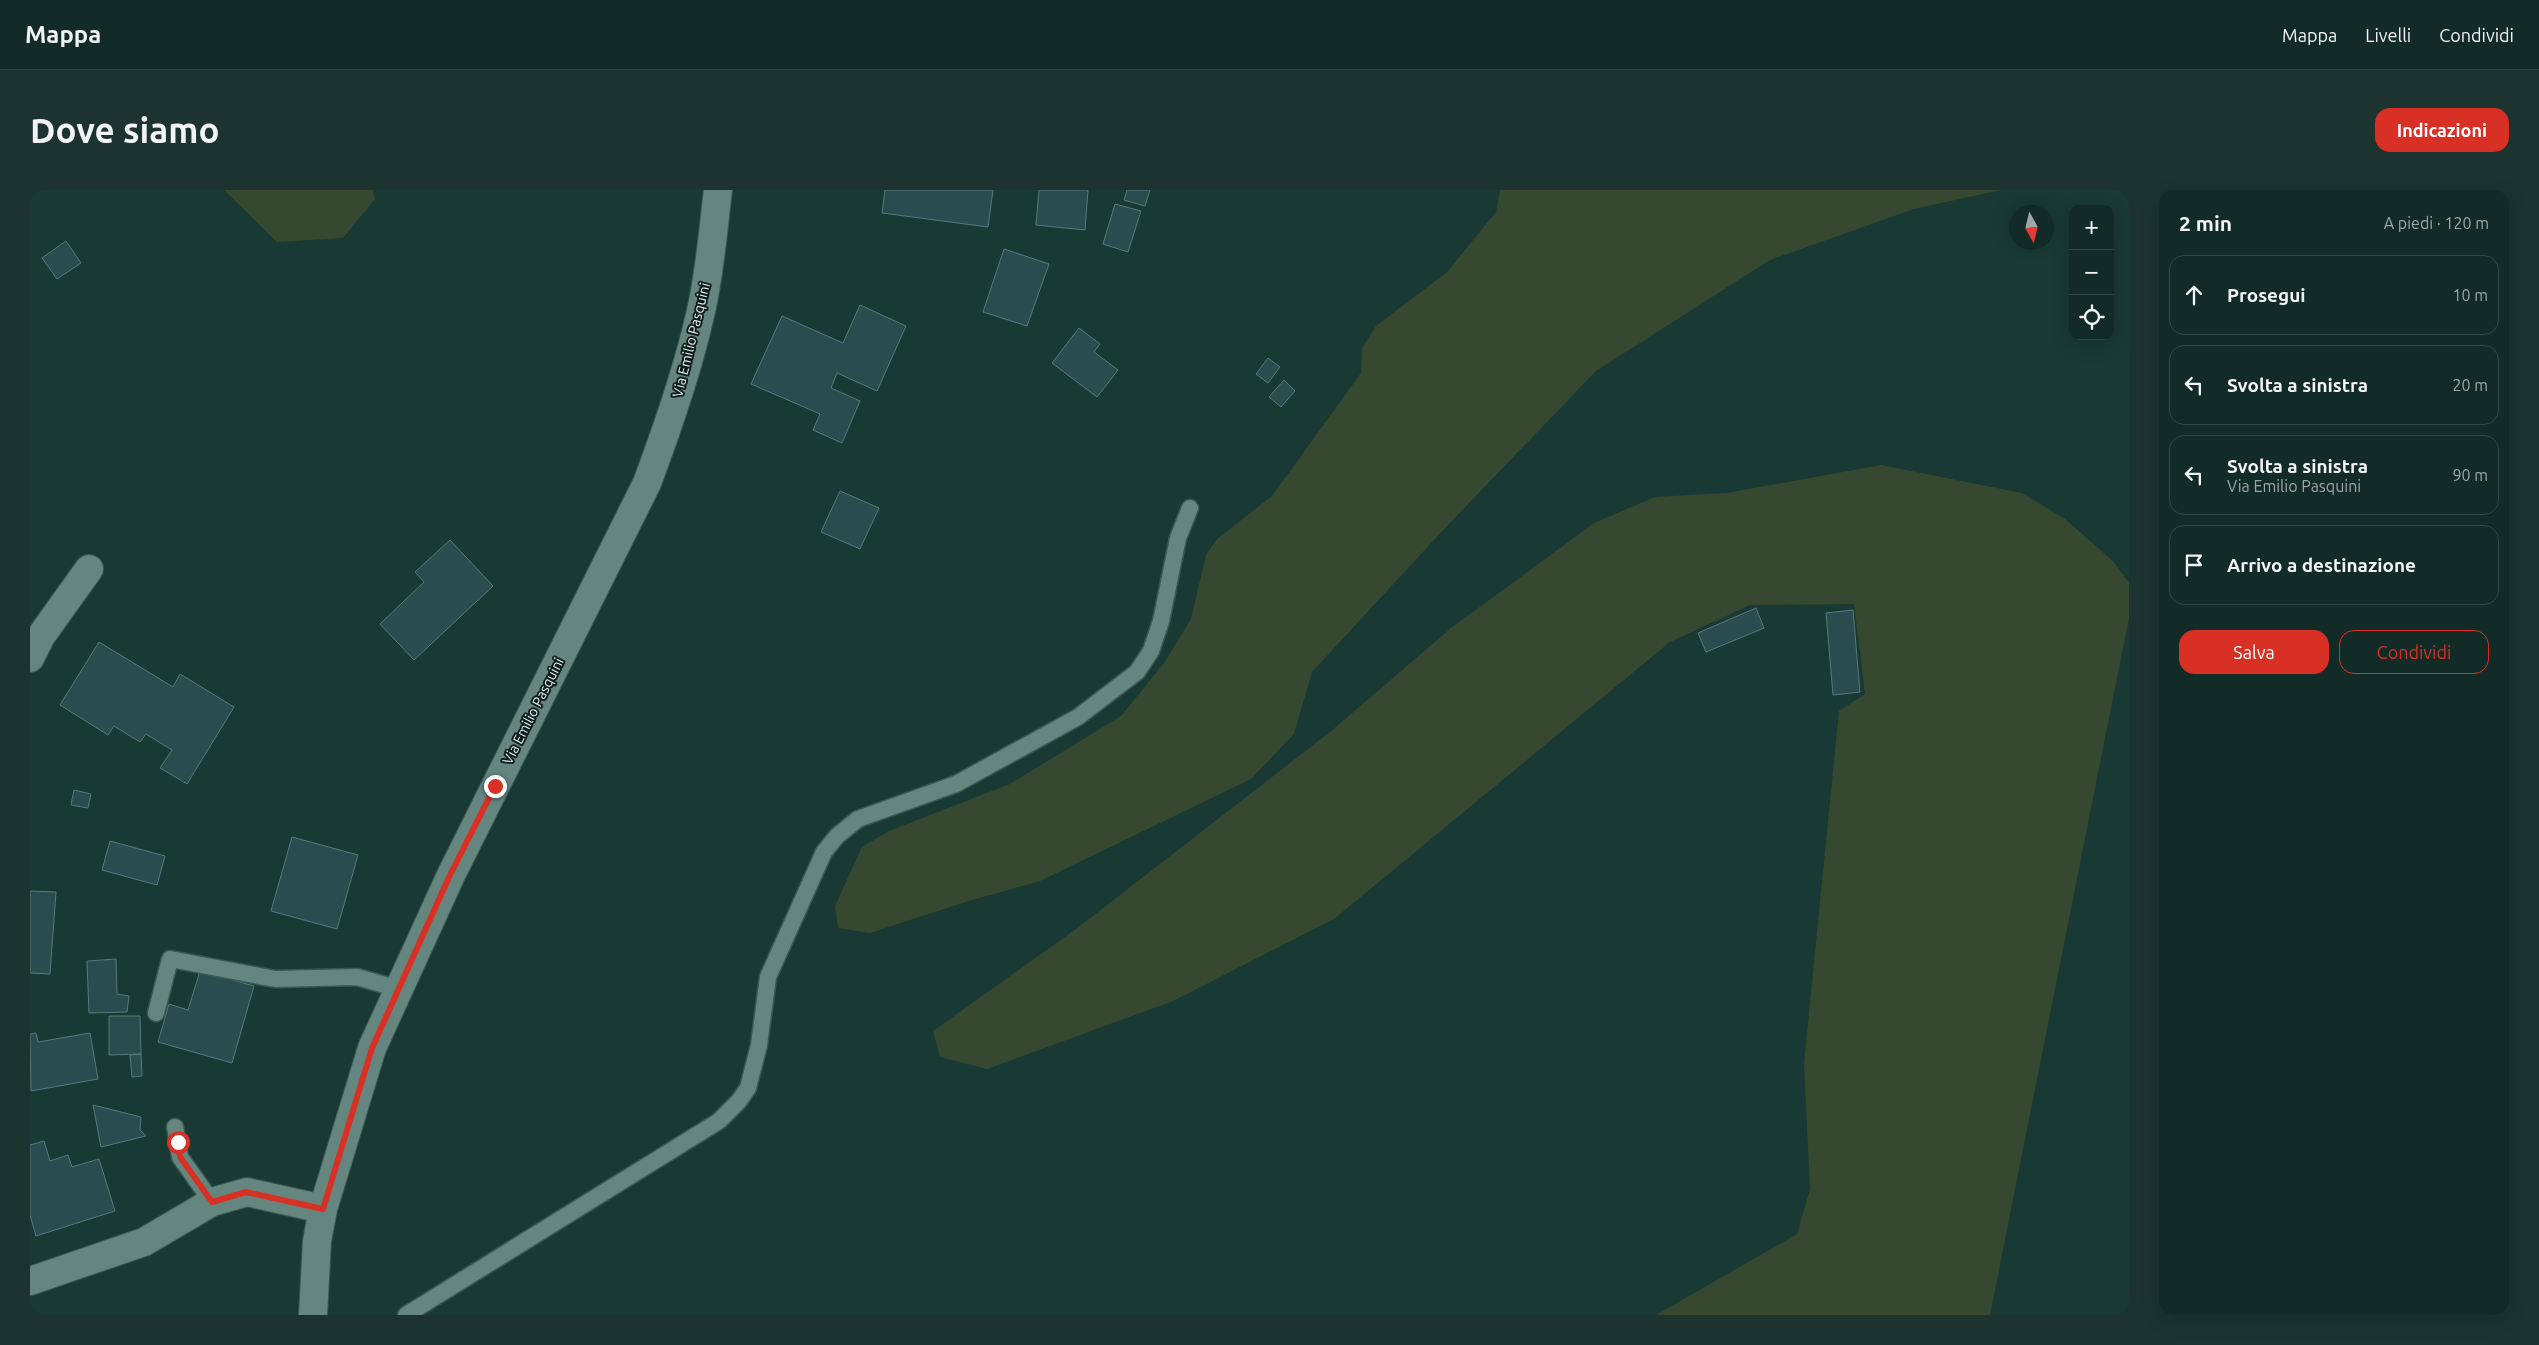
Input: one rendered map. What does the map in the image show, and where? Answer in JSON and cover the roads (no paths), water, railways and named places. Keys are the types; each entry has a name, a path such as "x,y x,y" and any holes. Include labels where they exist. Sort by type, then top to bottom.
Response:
{"street":[{"name":"Via Emilio Pasquini","path":"313,1315 316,1241 323,1209 372,1048 450,875 647,484 669,423 701,310 718,190"},
{"path":"30,658 41,636 89,569"},
{"path":"30,1281 144,1242 212,1202 246,1192 323,1209"}],"lane":[{"path":"406,1315 719,1120 739,1102 748,1088 759,1045 768,977 824,852 837,836 858,819 956,784 1078,717 1136,672 1151,650 1158,628 1178,538 1190,508"},
{"path":"156,1013 170,959 274,979 357,977 399,989"},
{"path":"175,1127 180,1157 212,1202"}]}
